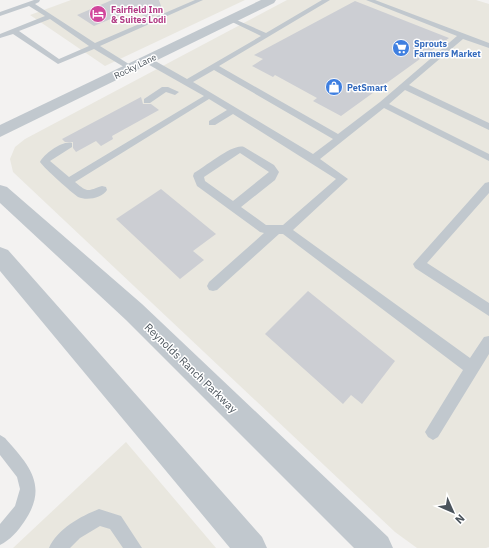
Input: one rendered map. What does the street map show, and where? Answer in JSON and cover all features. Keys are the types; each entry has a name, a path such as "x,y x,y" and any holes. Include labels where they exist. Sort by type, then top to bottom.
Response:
{"street":[{"name":"Rocky Lane","path":"0,132 270,0"},
{"name":"Reynolds Ranch Parkway","path":"0,192 134,312 378,548"},
{"path":"0,256 251,548"}],"lane":[{"path":"0,14 39,0"},
{"path":"14,31 58,62 200,0"},
{"path":"187,82 327,0"},
{"path":"369,0 489,46"},
{"path":"29,3 129,68"},
{"path":"0,36 50,17"},
{"path":"230,19 266,36"},
{"path":"313,159 383,104 463,35"},
{"path":"147,60 187,82 343,179 213,286"},
{"path":"213,66 338,138"},
{"path":"404,86 489,127"},
{"path":"147,101 164,89 174,92"},
{"path":"68,182 209,96"},
{"path":"186,99 195,105"},
{"path":"383,104 489,158"},
{"path":"212,123 233,110"},
{"path":"69,145 47,157 45,162 82,194 92,195 102,190"},
{"path":"233,207 271,177 274,172 271,167 241,149 235,151 198,176 201,183 233,207 264,228 281,230 472,368"},
{"path":"489,186 419,264 489,310"},
{"path":"433,432 489,342"},
{"path":"0,443 26,479 29,492 17,521 0,536"},
{"path":"58,548 74,532 99,517 116,522 133,548"}],"shaded area":[{"path":"71,0 245,0 105,66 30,15"},
{"path":"287,0 476,0 489,4 489,547 417,548 395,532 13,172 10,159 15,147 25,139"},
{"path":"126,442 216,548 13,548"}],"building":[{"name":"Fairfield Inn & Suites Lodi","path":"112,0 159,0 163,12 148,18 132,10 94,26 77,15"},
{"path":"355,1 449,38 341,116 313,101 317,98 275,75 273,77 252,66 263,59 254,55"},
{"path":"141,97 143,104 151,104 159,110 112,136 113,139 101,146 96,141 76,152 73,148 73,142 65,142 62,139"},
{"path":"161,189 216,234 193,251 204,260 180,279 116,219"},
{"path":"308,291 395,361 362,404 351,395 343,404 265,334"}],"place":[{"name":"Fairfield Inn & Suites Lodi","path":"98,14"},
{"name":"Sprouts Farmers Market","path":"401,48"},
{"name":"PetSmart","path":"334,87"}]}
